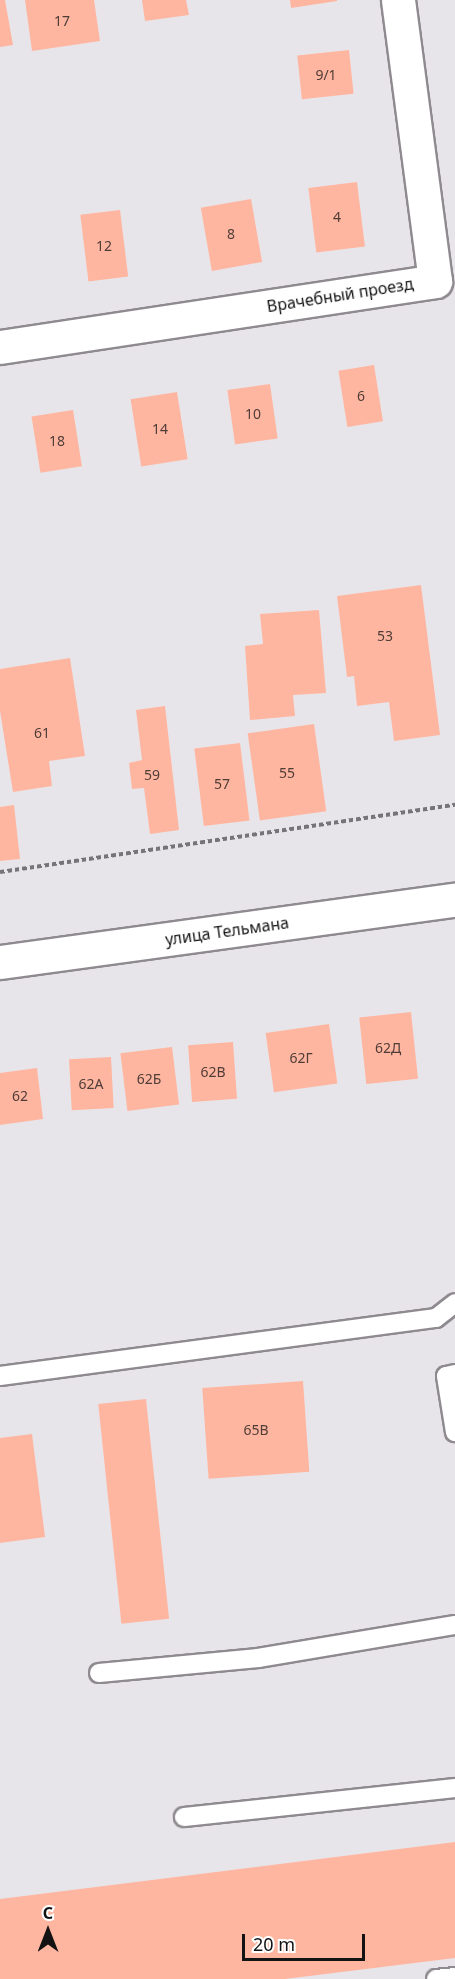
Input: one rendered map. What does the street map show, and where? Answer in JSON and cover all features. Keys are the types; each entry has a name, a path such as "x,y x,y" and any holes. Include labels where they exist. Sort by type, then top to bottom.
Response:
{"street":[{"name":"Врачебный проезд","path":"0,347 435,281 398,0"},
{"name":"улица Тельмана","path":"0,962 455,900"}],"lane":[{"path":"0,1376 436,1318 455,1303"},
{"path":"455,1374 446,1376 455,1432"},
{"path":"99,1673 258,1658 455,1625"},
{"path":"184,1817 455,1788"},
{"path":"436,1979 455,1977"}],"path":[{"path":"0,872 455,806"}],"building":[{"path":"0,0 5,0 13,45 0,47"},
{"path":"25,0 94,0 100,41 32,51"},
{"path":"142,0 186,0 189,15 145,21"},
{"path":"290,0 337,0 337,1 291,8"},
{"path":"349,50 354,94 302,99 297,55"},
{"path":"357,182 365,247 316,252 308,188"},
{"path":"251,199 262,262 212,271 201,208"},
{"path":"120,210 128,277 88,281 80,215"},
{"path":"374,365 383,421 347,427 338,371"},
{"path":"270,384 278,438 235,444 227,390"},
{"path":"177,392 188,459 141,467 131,399"},
{"path":"73,410 82,466 40,473 32,417"},
{"path":"421,585 440,735 394,741 389,702 357,706 354,676 347,677 337,596"},
{"path":"319,610 326,693 293,695 295,716 250,720 245,646 263,644 260,614"},
{"path":"70,658 85,756 49,761 52,786 13,792 0,711 0,669"},
{"path":"165,706 179,830 150,834 144,788 132,789 129,763 142,760 136,710"},
{"path":"314,724 326,811 260,820 248,733"},
{"path":"240,743 250,820 204,826 194,749"},
{"path":"14,805 20,859 0,861 0,807"},
{"path":"411,1012 418,1079 366,1084 359,1017"},
{"path":"329,1024 337,1083 274,1092 266,1033"},
{"path":"233,1042 237,1099 192,1102 188,1045"},
{"path":"172,1047 179,1105 127,1111 120,1053"},
{"path":"111,1057 114,1108 72,1110 69,1059"},
{"path":"37,1068 43,1119 0,1125 0,1073"},
{"path":"303,1381 309,1472 209,1479 202,1388"},
{"path":"146,1399 169,1619 121,1624 98,1404"},
{"path":"32,1434 45,1537 0,1543 0,1438"},
{"path":"455,1842 455,1958 285,1979 0,1979 0,1899"}]}
